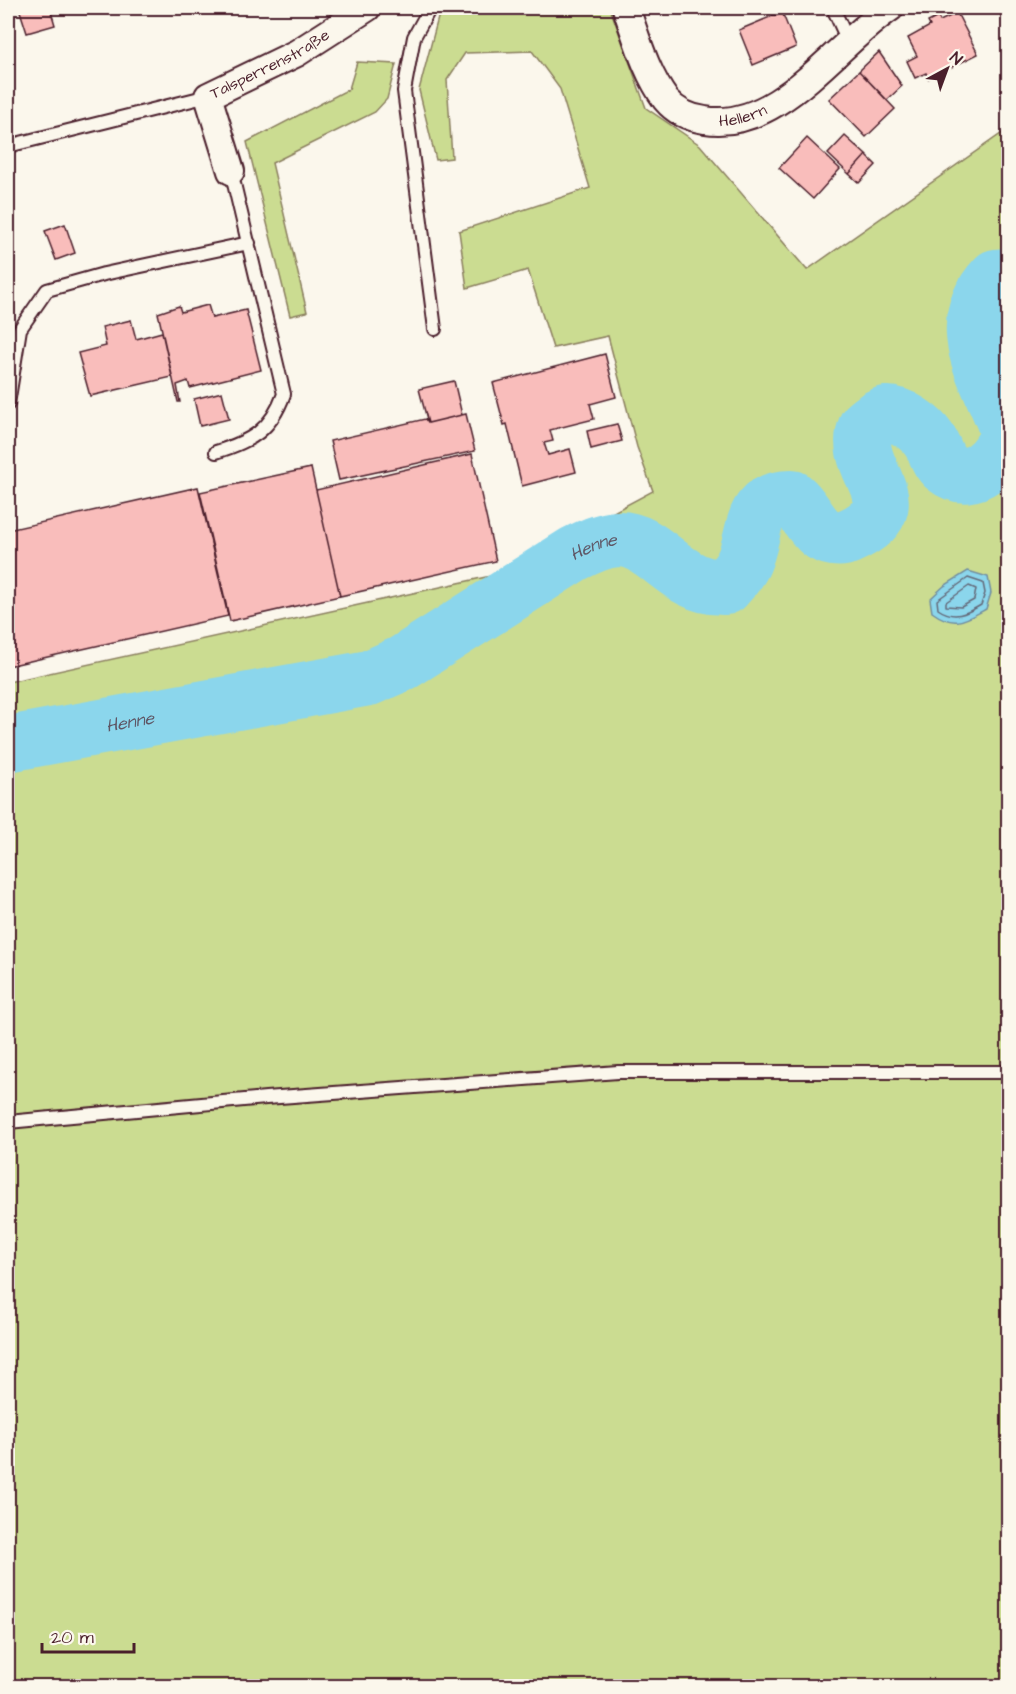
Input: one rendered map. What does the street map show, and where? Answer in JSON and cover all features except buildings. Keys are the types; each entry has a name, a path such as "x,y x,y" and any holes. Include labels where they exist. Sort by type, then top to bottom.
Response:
{"street":[{"name":"Talsperrenstraße","path":"231,171 208,96 297,53 367,8"},
{"name":"Hellern","path":"626,8 649,72 659,90 681,113 706,121 723,123 766,110 801,84 848,41 891,8"}],"lane":[{"path":"430,8 414,37 404,91 435,329"},
{"path":"832,8 848,41"},
{"path":"8,146 208,96"},
{"path":"216,452 237,446 267,428 276,415 284,394 231,171"},
{"path":"8,404 20,329 47,290 104,274 249,243"},
{"path":"8,1122 266,1098 618,1072 1008,1072"}],"green space":[{"path":"444,8 610,8 646,108 700,145 807,270 1008,129 1008,1686 8,1686 8,682 495,575 653,491 637,447 608,336 553,348 528,270 467,288 459,231 590,188 560,89 532,51 465,53 447,80 452,158 436,160 419,90 439,14"},
{"path":"357,62 396,64 387,99 375,112 272,163 307,312 290,316 247,142 349,89"}],"water":[{"path":"968,571 988,577 991,593 986,609 959,621 947,620 932,612 930,599 944,586"}],"waterway":[{"name":"Henne","path":"1008,276 996,277 982,296 975,315 974,334 977,353 1008,432"},
{"name":"Henne","path":"8,744 369,678 403,663 574,554 606,541 618,539 644,546 693,580 725,587 742,565 757,518 768,503 778,499 792,498 824,535 841,538 868,525 879,513 881,500 863,443 866,426 878,417 892,414 910,422 929,440 943,465 956,474 966,475 975,472 993,460 1008,433"}]}
